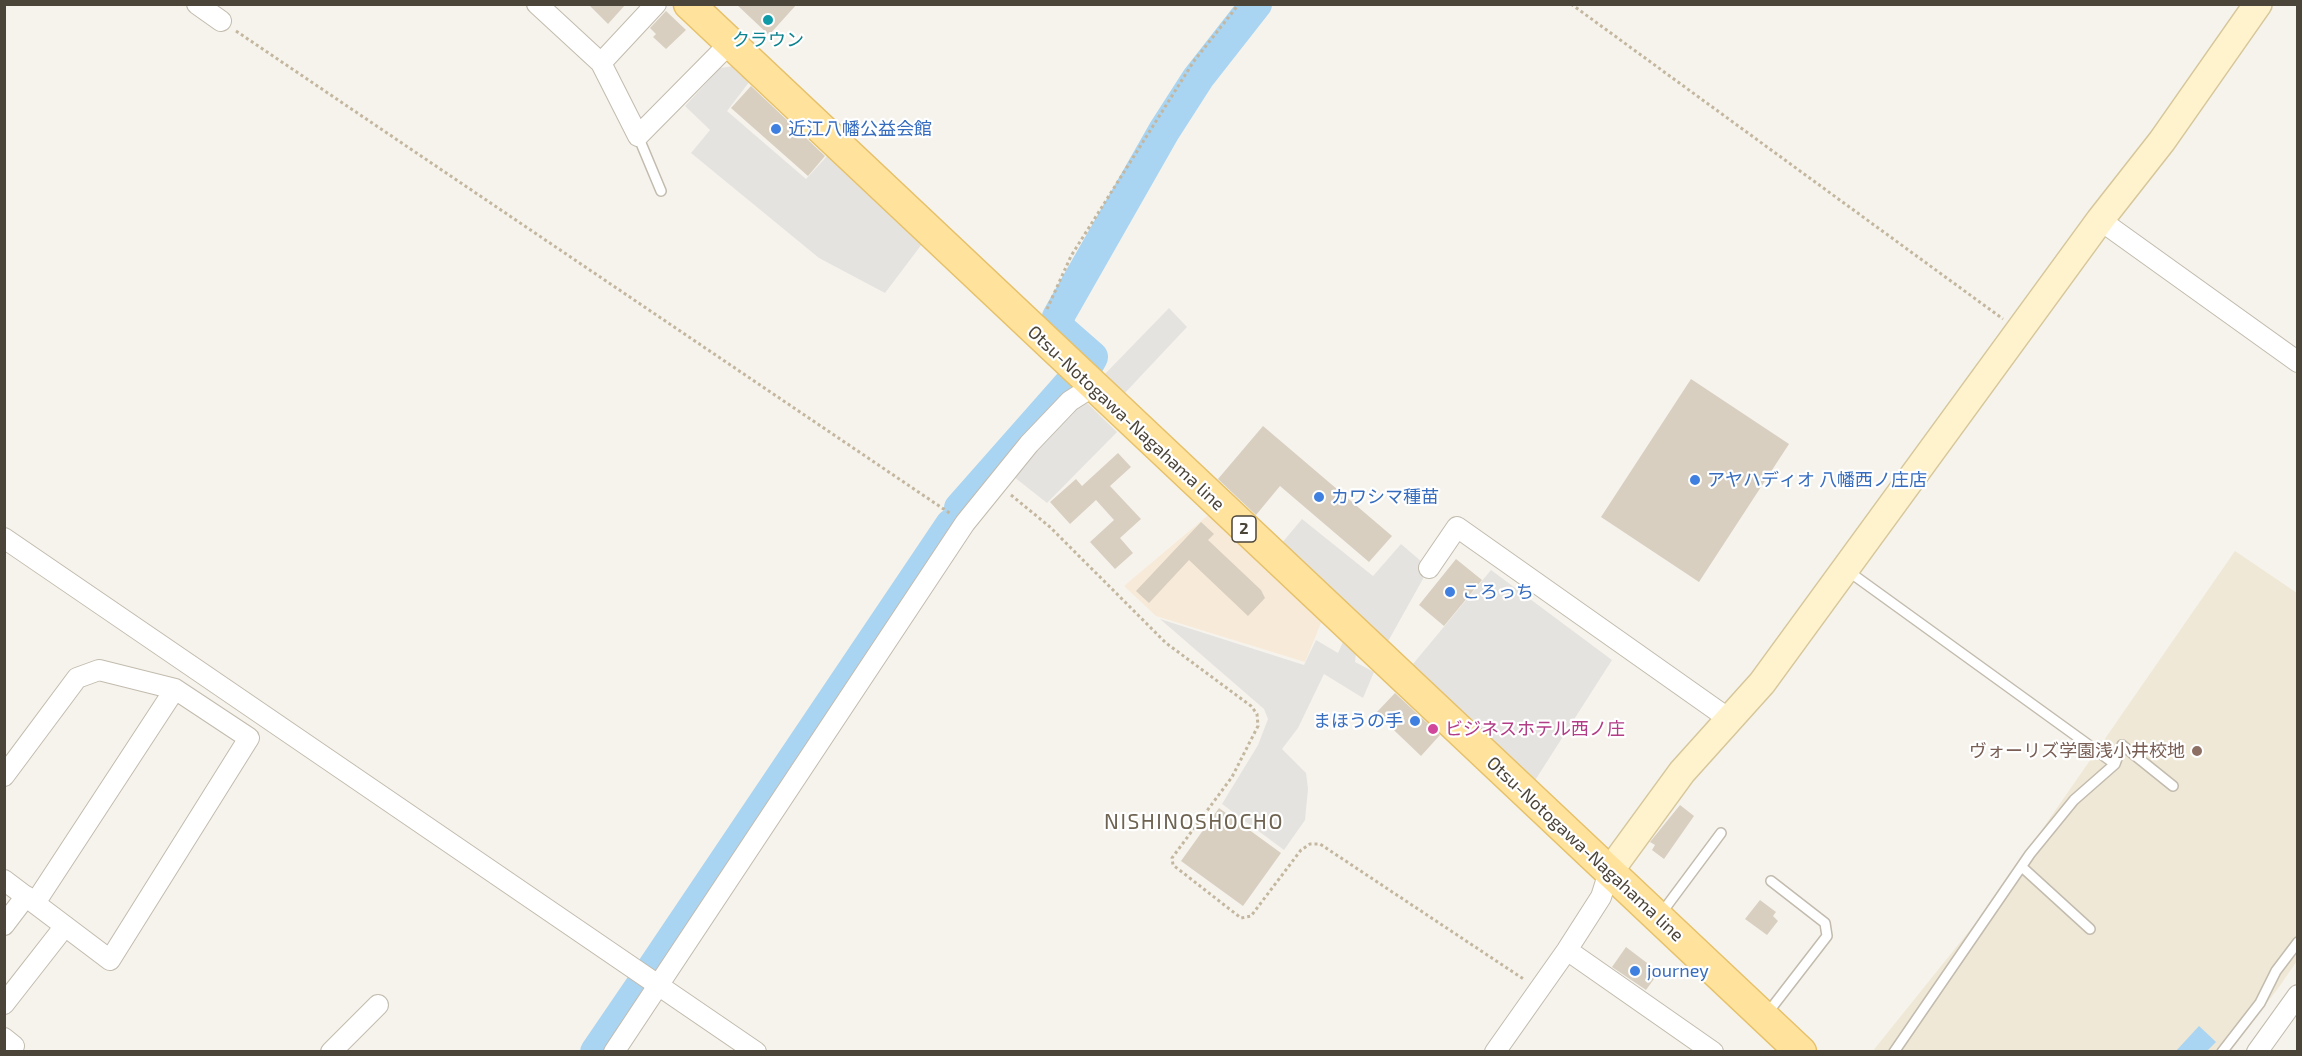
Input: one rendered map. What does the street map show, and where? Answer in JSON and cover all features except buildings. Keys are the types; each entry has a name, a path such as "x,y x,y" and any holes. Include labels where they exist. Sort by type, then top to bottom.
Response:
{"main road":[{"name":"Otsu-Notogawa-Nagahama line","path":"689,4 1092,387 1801,1052"}],"street":[{"path":"197,4 221,21"},
{"path":"537,4 601,63 638,136 730,43"},
{"path":"601,63 656,4"},
{"path":"1495,1052 1567,950 1601,897 1609,872 1682,772 1762,683 2100,220 2162,141 2258,4"},
{"path":"2100,220 2298,362"},
{"path":"614,1052 965,523 1070,401 1092,387"},
{"path":"1429,568 1457,527 1728,719"},
{"path":"4,538 756,1052"},
{"path":"4,776 12,751 77,678 99,670 175,689 249,738 110,960 4,880"},
{"path":"4,925 31,900 175,689"},
{"path":"4,1004 65,926"},
{"path":"1567,950 1713,1052"},
{"path":"2257,1052 2298,995"},
{"path":"331,1052 378,1005"},
{"path":"4,1038 14,1046 10,1052"}],"lane":[{"path":"638,136 661,191"},
{"path":"1846,570 2115,764"},
{"path":"1894,1052 2022,867 2074,800 2115,764 2122,745 2173,786"},
{"path":"1658,917 1721,833"},
{"path":"2022,867 2090,929"},
{"path":"1764,1018 1827,936 1825,923 1772,881"},
{"path":"2222,1052 2260,1003 2276,971 2298,942"}],"path":[{"path":"1036,333 1077,247 1194,61 1239,4"},
{"path":"1571,4 2019,331"},
{"path":"221,21 965,523"},
{"path":"998,484 1050,527 1166,643 1251,706 1257,714 1258,726 1232,777 1172,858 1173,865 1241,918 1251,916 1301,850 1310,844 1320,844 1539,990"}],"shaded area":[{"path":"734,66 750,81 727,111 806,179 828,155 922,244 885,293 819,258 691,153 710,130 685,106 720,68"},
{"path":"1169,308 1187,327 1122,396 1102,377"},
{"path":"1083,399 1117,432 1047,503 1009,473"},
{"path":"1212,512 1323,618 1305,662 1156,616 1124,586"},
{"path":"1302,519 1373,576 1401,544 1429,568 1386,645 1281,544"},
{"name":"ヴォーリズ学園浅小井校地","path":"2235,551 2297,593 2297,961 2279,987 2230,1051 1872,1052 1987,909"},
{"path":"1491,570 1612,660 1534,782 1408,670"},
{"path":"1160,619 1304,665 1316,640 1338,653 1343,642 1356,653 1355,662 1374,672 1363,698 1324,674 1298,728 1282,749 1306,773 1308,789 1305,820 1284,850 1222,804 1258,745 1268,719 1264,709"}],"water":[{"path":"2199,1026 2216,1042 2207,1051 2176,1051"}],"waterway":[{"path":"1087,366 1092,357 1060,329 1058,317 1164,131 1198,78 1256,4"},
{"path":"960,508 1073,380"},
{"path":"651,971 951,525"},
{"path":"596,1052 641,986"}],"place":[{"name":"クラウン","path":"768,20"},
{"name":"近江八幡公益会館","path":"776,129"},
{"name":"アヤハディオ 八幡西ノ庄店","path":"1695,480"},
{"name":"カワシマ種苗","path":"1319,497"},
{"name":"ころっち","path":"1450,592"},
{"name":"まほうの手","path":"1415,721"},
{"name":"ビジネスホテル西ノ庄","path":"1433,729"},
{"name":"ヴォーリズ学園浅小井校地","path":"2197,751"},
{"name":"journey","path":"1635,971"}],"district":[{"name":"NISHINOSHOCHO","path":"1194,822"}]}
